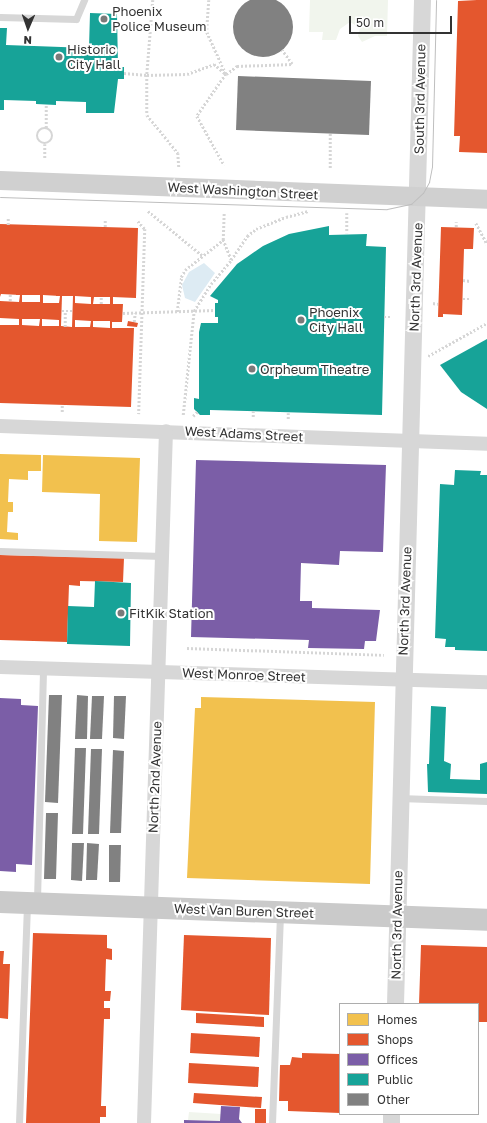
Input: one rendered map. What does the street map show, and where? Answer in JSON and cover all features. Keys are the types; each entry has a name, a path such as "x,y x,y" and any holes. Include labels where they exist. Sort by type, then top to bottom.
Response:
{"main road":[{"name":"West Washington Street","path":"0,180 418,198 487,199"},
{"name":"West Van Buren Street","path":"0,902 487,920"}],"street":[{"name":"South 3rd Avenue","path":"418,198 422,0"},
{"name":"North 3rd Avenue","path":"395,1003 402,680 418,198"},
{"name":"West Adams Street","path":"0,426 487,444"},
{"name":"North 2nd Avenue","path":"144,1123 166,431"},
{"name":"West Monroe Street","path":"0,667 487,682"}],"lane":[{"path":"0,17 76,18 84,0"},
{"path":"0,551 162,556"},
{"path":"19,1123 32,904 43,668"},
{"path":"399,798 487,802"},
{"path":"272,1123 280,912"}],"path":[{"path":"153,0 147,75 147,115 178,153 179,167"},
{"path":"209,0 207,32 226,74"},
{"path":"224,165 197,116 226,74 237,66 292,64 282,50"},
{"path":"124,73 147,75 187,74 214,64 226,74"},
{"path":"46,104 46,128"},
{"path":"45,144 50,142 53,136 50,130 46,128"},
{"path":"45,144 39,141 37,135 41,129 46,128"},
{"path":"330,133 330,168"},
{"path":"45,144 46,158"},
{"path":"148,210 204,256"},
{"path":"183,415 194,311 211,284 231,260 247,236 256,229 286,216 308,211"},
{"path":"224,213 223,240 231,260"},
{"path":"347,213 347,233"},
{"path":"8,217 8,225"},
{"path":"104,228 105,220"},
{"path":"138,221 145,229 139,414"},
{"path":"456,222 456,227"},
{"path":"476,223 487,244"},
{"path":"177,312 180,277 223,240"},
{"path":"463,280 470,280"},
{"path":"10,294 10,301"},
{"path":"100,304 101,297"},
{"path":"463,298 469,299"},
{"path":"433,303 438,304"},
{"path":"123,313 143,314 215,310"},
{"path":"65,326 63,311 72,311"},
{"path":"134,322 135,313"},
{"path":"384,317 392,317"},
{"path":"428,356 487,323"},
{"path":"62,405 62,412"},
{"path":"253,411 253,417"},
{"path":"193,416 197,412"},
{"path":"288,413 288,419"},
{"path":"187,648 384,655"}],"shaded area":[{"path":"310,0 388,0 387,36 375,36 362,42 358,36 360,28 350,22 340,29 336,40 322,40 323,32 309,32"},
{"path":"204,263 215,273 195,302 185,298 182,285 189,272"},
{"path":"189,1112 221,1114 220,1121 188,1120"}],"building: Homes":[{"path":"0,454 41,455 41,471 28,471 28,480 9,479 8,502 13,502 13,512 8,512 7,532 18,533 18,540 0,539"},
{"path":"43,455 140,458 137,542 99,541 100,494 42,492"},
{"path":"201,697 375,702 370,884 187,878 195,708 201,708"}],"building: Shops":[{"path":"487,0 487,153 459,152 460,136 454,136 458,1"},
{"path":"0,224 138,228 136,298 113,297 113,304 123,304 122,322 112,322 112,328 134,328 131,407 0,403 0,325 19,325 19,319 0,318 0,301 19,302 20,295 1,294 0,297","holes":["22,295 40,295 40,302 22,302","43,295 60,296 59,303 43,303","62,296 73,296 72,327 61,326","75,296 91,297 91,304 75,303","94,297 110,297 110,304 93,304","22,319 40,319 39,326 22,325","42,319 59,320 59,326 42,326","75,320 91,321 90,327 75,327","93,321 110,321 110,328 93,327"]},
{"path":"441,227 474,228 473,249 464,249 462,315 443,314 443,317 438,317"},
{"path":"128,321 138,323 137,327 127,326"},
{"path":"0,555 124,558 123,582 80,581 80,586 69,585 67,642 0,640"},
{"path":"33,933 107,935 107,948 112,949 112,960 106,959 105,991 111,991 110,1001 104,1001 104,1008 110,1008 110,1019 104,1019 101,1106 106,1106 106,1117 100,1117 100,1123 26,1123"},
{"path":"184,935 271,938 269,1015 181,1010"},
{"path":"421,945 487,947 487,1022 479,1022 479,1003 419,1003"},
{"path":"0,951 4,951 3,964 10,964 8,1019 0,1018"},
{"path":"196,1013 264,1017 264,1027 196,1023"},
{"path":"191,1033 260,1037 259,1057 190,1053"},
{"path":"302,1053 339,1054 339,1113 288,1111 288,1101 279,1101 280,1065 290,1065 292,1057 302,1058"},
{"path":"189,1063 259,1067 258,1087 188,1083"},
{"path":"194,1093 262,1097 261,1108 193,1103"},
{"path":"255,1109 266,1109 266,1123 255,1123"}],"building: Offices":[{"path":"196,460 386,465 383,552 340,551 339,565 301,563 300,601 312,601 312,608 380,610 376,641 365,641 364,649 308,648 309,640 191,637"},
{"path":"0,698 21,699 21,705 38,706 32,865 16,864 16,872 0,871"},
{"path":"221,1106 240,1107 239,1119 242,1123 184,1123 184,1120 220,1121"}],"building: Public":[{"name":"Historic City Hall","path":"90,13 117,14 118,67 124,67 124,79 118,79 114,113 86,113 86,102 56,101 56,105 36,104 36,101 4,100 4,110 0,110 0,28 7,28 6,45 89,48"},
{"name":"Phoenix City Hall","path":"329,226 329,235 367,234 366,246 386,247 382,415 210,410 210,415 200,415 194,409 194,398 199,399 199,332 201,323 218,323 218,317 215,317 215,303 218,303 218,300 210,296 237,264 263,246 289,234"},
{"path":"487,339 487,409 461,392 440,365"},
{"path":"455,470 481,471 480,475 487,475 487,651 455,650 455,647 445,647 446,639 435,638 440,484 454,485"},
{"path":"95,581 131,583 130,646 67,644 68,606 94,607"},
{"path":"431,706 446,707 444,761 451,764 450,779 480,780 480,764 487,762 487,794 428,792 427,764 429,764"}],"building: Other":[{"path":"251,-1 275,-1 285,5 293,21 293,33 285,49 269,57 257,57 241,49 233,33 233,21 235,15 241,5"},
{"path":"238,76 371,81 369,135 236,130"},
{"path":"49,695 62,695 58,803 45,802"},
{"path":"77,695 88,696 87,739 75,739"},
{"path":"92,696 104,696 102,739 90,739"},
{"path":"114,696 126,696 124,739 113,738"},
{"path":"75,748 86,748 83,834 72,834"},
{"path":"91,749 102,749 99,834 88,834"},
{"path":"113,750 124,751 121,833 110,833"},
{"path":"46,813 58,813 56,879 44,879"},
{"path":"72,843 84,843 82,881 71,880"},
{"path":"87,843 99,844 97,880 86,880"},
{"path":"109,845 121,845 120,882 109,882"}],"tram line":[{"path":"0,197 387,209 411,204 423,193 429,182 432,167 436,0"}],"place":[{"name":"Phoenix Police Museum","path":"104,19"},
{"name":"Historic City Hall","path":"59,57"},
{"name":"Phoenix City Hall","path":"301,320"},
{"name":"Orpheum Theatre","path":"252,369"},
{"name":"FitKik Station","path":"121,613"}]}
